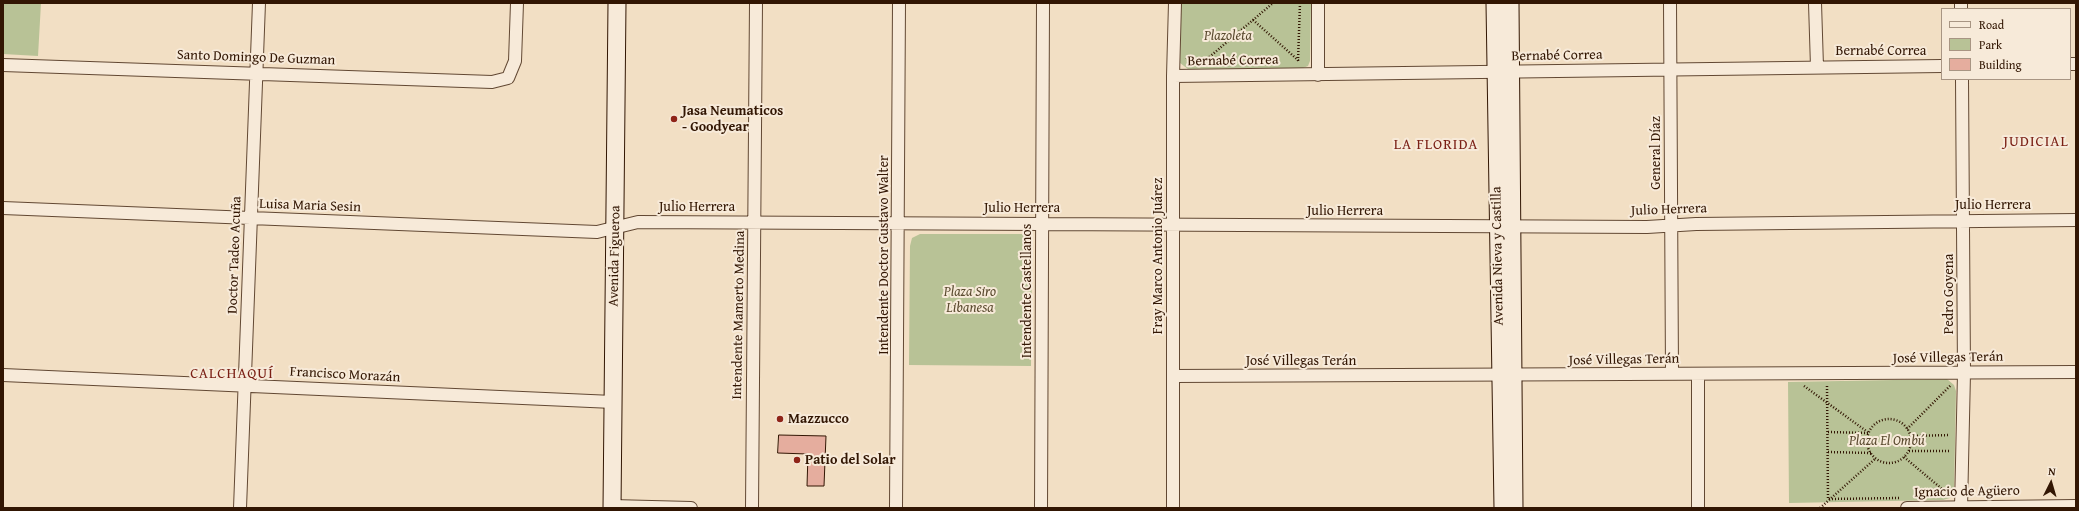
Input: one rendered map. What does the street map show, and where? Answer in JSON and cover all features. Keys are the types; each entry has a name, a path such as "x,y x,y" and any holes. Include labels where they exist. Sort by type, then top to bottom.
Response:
{"street":[{"name":"Doctor Tadeo Acuña","path":"240,508 259,3"},
{"name":"Santo Domingo De Guzman","path":"3,65 257,72 492,82 508,78 515,61 517,3"},
{"name":"Avenida Figueroa","path":"612,507 617,3"},
{"name":"Intendente Mamerto Medina","path":"752,508 756,222 756,3"},
{"name":"Intendente Doctor Gustavo Walter","path":"896,508 899,223 899,3"},
{"name":"Intendente Castellanos","path":"1041,508 1042,3"},
{"name":"Fray Marco Antonio Juárez","path":"1174,508 1173,76 1175,3"},
{"path":"1318,3 1318,75"},
{"name":"Avenida Nieva y Castilla","path":"1495,3 1503,72 1506,376 1502,508"},
{"name":"Avenida Nieva y Castilla","path":"1503,72 1510,3"},
{"name":"General Díaz","path":"1670,3 1672,374"},
{"path":"1815,3 1817,67"},
{"name":"Bernabé Correa","path":"1173,76 1941,66"},
{"name":"Pedro Goyena","path":"1961,508 1957,451 1964,373 1962,80"},
{"name":"Luisa Maria Sesin","path":"3,208 597,232 615,228"},
{"name":"Julio Herrera","path":"615,228 638,222 1647,227 1672,225 1964,220 2076,220"},
{"name":"José Villegas Terán","path":"1173,376 1506,376 2076,372"},
{"path":"1698,374 1698,508"},
{"name":"Francisco Morazán","path":"3,375 613,402"},
{"name":"Avenida Nieva y Castilla","path":"1506,376 1514,508"},
{"name":"Ignacio de Agüero","path":"1906,503 1961,508 2076,506"},
{"path":"612,507 692,508"}],"path":[{"path":"1189,76 1273,3"},
{"path":"1299,61 1300,3"},
{"path":"1253,20 1299,61 1318,75"},
{"path":"1187,52 1187,60 1253,60"},
{"path":"1291,61 1299,61"},
{"path":"1908,429 1964,373"},
{"path":"1944,383 1950,387 1953,393"},
{"path":"1807,384 1801,384 1869,433"},
{"path":"1821,384 1828,384 1828,499"},
{"path":"1884,420 1897,420 1908,429 1910,436 1909,450 1904,457 1891,463 1876,458 1871,453 1868,446 1869,433 1877,422 1884,420"},
{"path":"1952,428 1952,443"},
{"path":"1828,432 1869,433"},
{"path":"1910,436 1952,435"},
{"path":"1909,450 1957,451"},
{"path":"1951,458 1957,451"},
{"path":"1828,452 1871,453"},
{"path":"1904,457 1949,495 1961,508"},
{"path":"1820,508 1828,499 1876,458"},
{"path":"1949,495 1951,489"},
{"path":"1943,497 1949,495"},
{"path":"1828,499 1906,503"}],"green space":[{"path":"3,3 41,3 38,56 3,54"},
{"name":"Plazoleta","path":"1181,3 1311,3 1310,61 1308,66 1303,68 1188,69 1180,63"},
{"name":"Plaza Siro Libanesa","path":"920,234 1022,234 1030,240 1032,251 1031,366 909,365 910,246 912,238"},
{"name":"Plaza El Ombú","path":"1947,379 1954,385 1956,391 1954,492 1950,498 1943,500 1789,503 1788,382"}],"building":[{"path":"779,435 826,436 824,486 807,486 808,454 778,453"}],"place":[{"name":"Jasa Neumaticos - Goodyear","path":"674,119"},
{"name":"Mazzucco","path":"780,419"},
{"name":"Patio del Solar","path":"797,460"}],"district":[{"name":"JUDICIAL","path":"2036,142"},
{"name":"LA FLORIDA","path":"1436,145"},
{"name":"CALCHAQUÍ","path":"232,374"}]}
